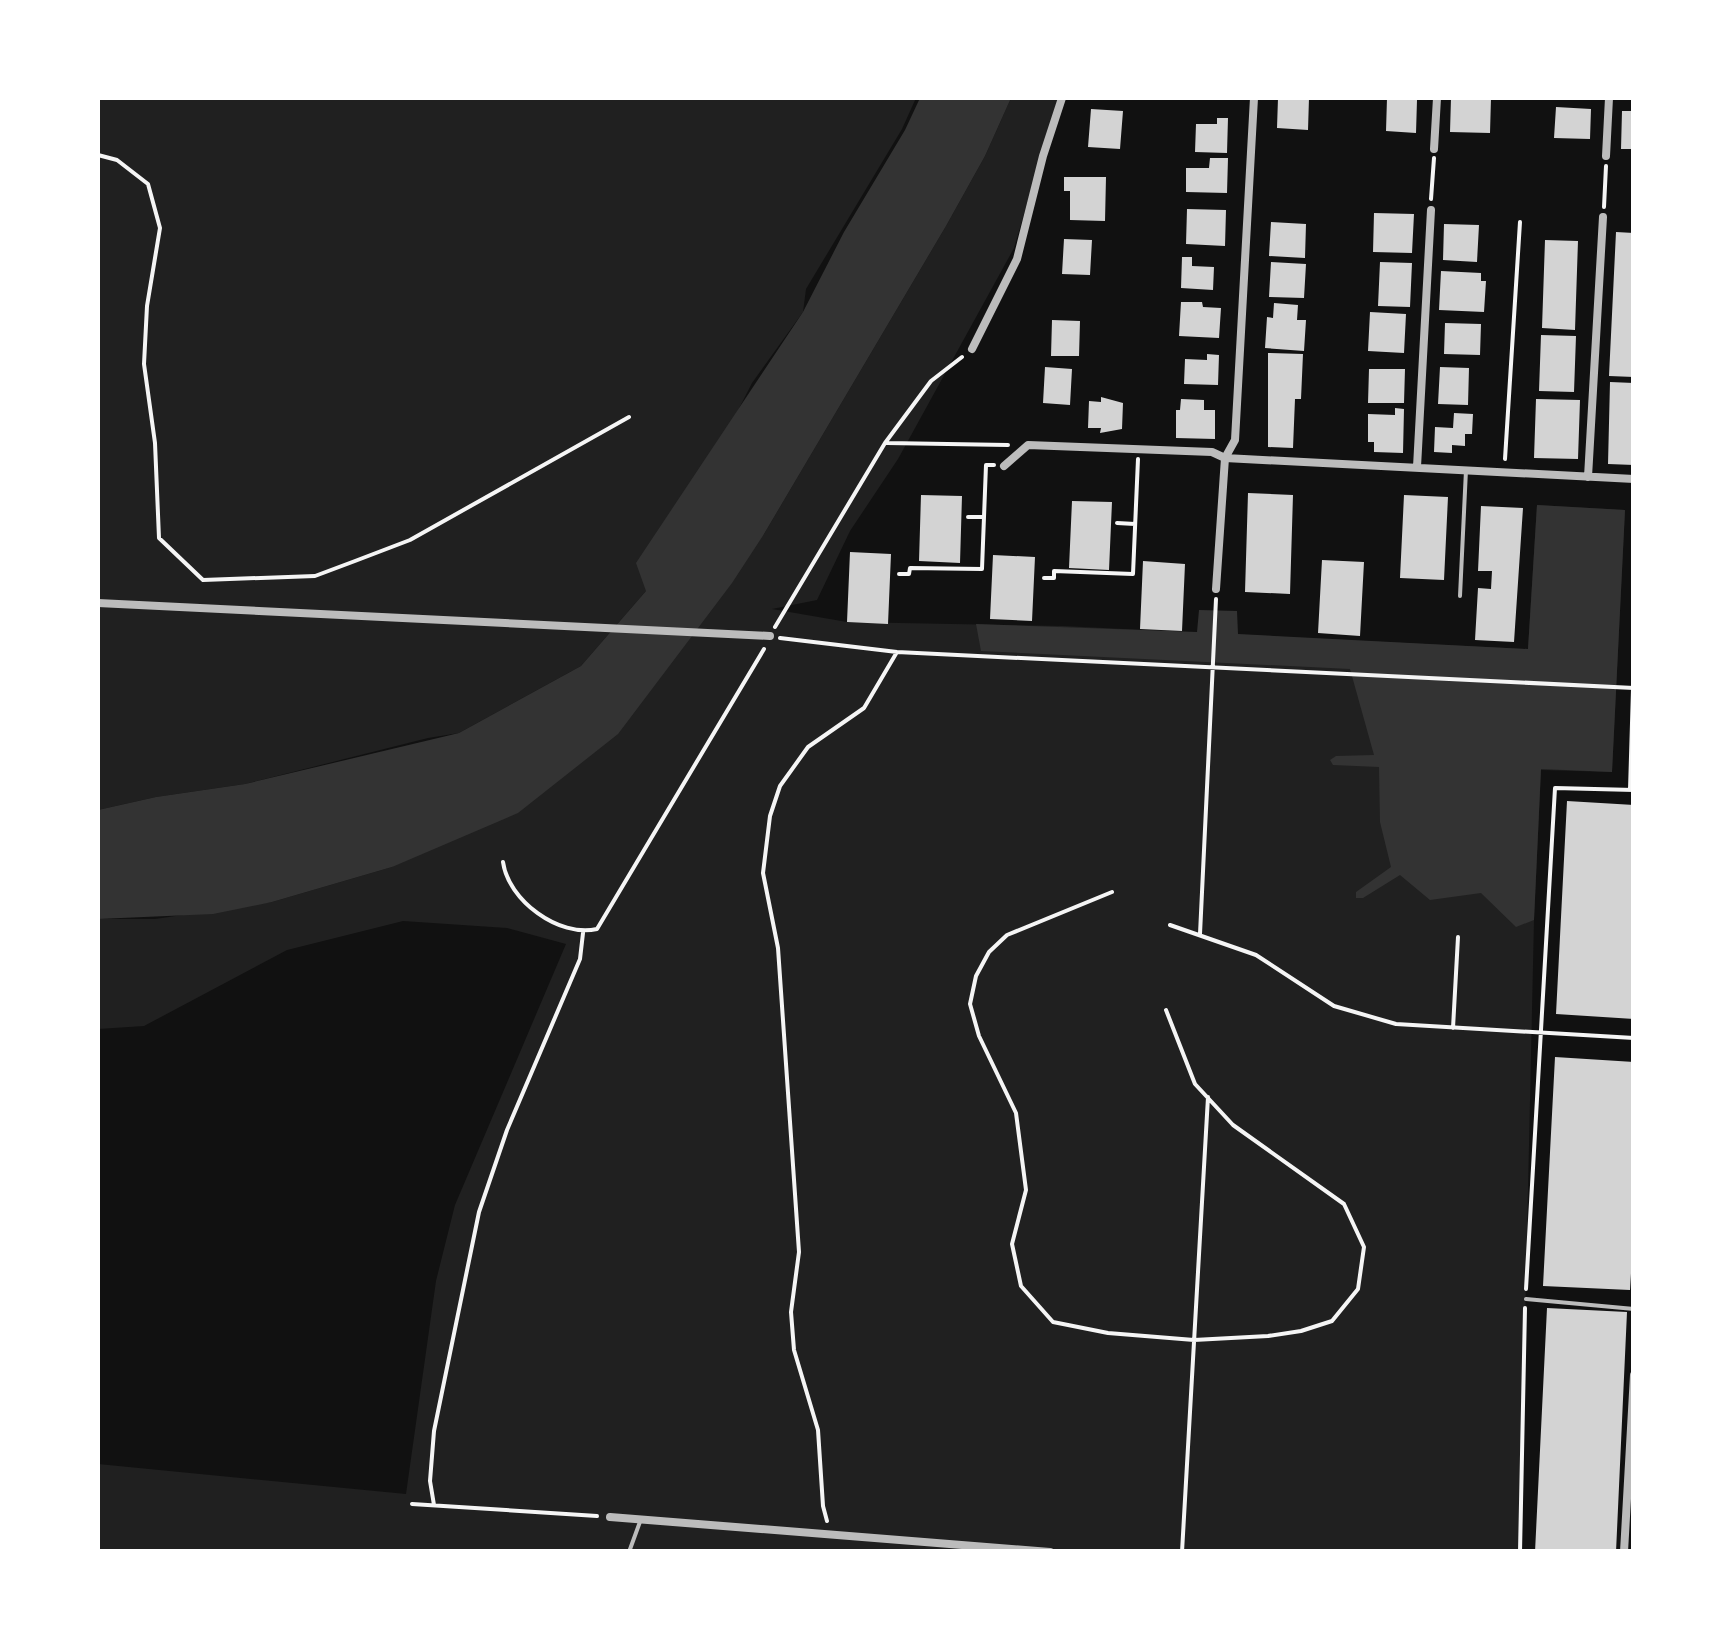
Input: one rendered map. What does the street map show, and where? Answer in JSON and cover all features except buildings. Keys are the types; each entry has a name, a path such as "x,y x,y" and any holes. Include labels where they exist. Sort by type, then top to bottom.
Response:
{"street":[{"path":"972,349 1017,259 1062,98"},
{"path":"1216,590 1225,458 1235,440 1254,98"},
{"path":"1434,148 1437,98"},
{"path":"1606,156 1609,98"},
{"path":"1417,467 1431,210"},
{"path":"1588,477 1603,217"},
{"path":"1004,466 1028,445 1212,452 1225,458 1634,479"},
{"path":"98,603 725,632 768,641"},
{"path":"1624,1552 1634,1375"},
{"path":"610,1517 1050,1552"}],"lane":[{"path":"1460,596 1466,470"},
{"path":"1526,1298 1634,1309"},
{"path":"629,1552 641,1520"}],"path":[{"path":"1431,210 1434,148"},
{"path":"98,156 117,160 148,184 160,228 147,306 144,364 155,443 159,538 203,580 315,576 355,562 410,540 629,418"},
{"path":"1603,217 1606,156"},
{"path":"1504,474 1520,222"},
{"path":"503,862 506,880 520,898 562,928 583,932 598,929 885,443 931,381 972,349"},
{"path":"885,443 1028,445"},
{"path":"1044,578 1054,578 1054,571 1133,574 1138,450"},
{"path":"900,574 909,574 910,568 982,569 986,465 1004,466"},
{"path":"968,517 984,517"},
{"path":"1117,523 1135,524"},
{"path":"196,606 203,580"},
{"path":"1200,934 1216,610"},
{"path":"768,641 897,652 1212,664 1633,688"},
{"path":"831,1536 822,1506 818,1430 794,1350 791,1312 800,1252 778,948 764,873 770,816 780,786 808,747 864,708 897,652"},
{"path":"1520,1552 1526,1298 1555,788 1631,790 1634,656"},
{"path":"1112,892 1007,935 990,952 976,976 970,1004 979,1036 1016,1113 1026,1190 1012,1244 1021,1286 1054,1322 1108,1333 1194,1340 1268,1336 1332,1321 1358,1289 1364,1247 1344,1204 1233,1125 1208,1098 1196,1084 1166,1010"},
{"path":"1170,925 1256,955 1334,1006 1396,1024 1634,1038"},
{"path":"434,1505 430,1482 434,1431 480,1212 507,1130 580,959 583,932"},
{"path":"1453,1028 1458,937"},
{"path":"1182,1552 1208,1098"},
{"path":"412,1504 610,1517"}],"shaded area":[{"path":"98,98 916,98 902,129 806,289 803,312 752,383 646,591 581,666 459,733 245,784 98,810"},
{"path":"920,98 1011,98 985,156 946,226 764,534 732,583 618,734 518,813 392,867 272,902 213,914 98,919 98,810 245,784 459,733 581,666 646,591 636,563 803,312"},
{"path":"1011,98 1058,98 1014,248 898,459 850,531 817,600 772,609 847,622 1063,626 1528,649 1537,505 1625,510 1612,772 1541,770 1520,1551 98,1551 98,1464 406,1494 436,1281 455,1205 566,944 507,928 403,921 287,950 144,1026 98,1029 98,919 155,919 272,902 392,867 764,534 946,226 985,156"},
{"path":"1537,505 1625,510 1612,772 1541,769 1534,920 1516,927 1481,893 1430,900 1400,875 1363,898 1356,898 1356,892 1391,867 1380,822 1379,767 1333,765 1330,760 1336,756 1374,755 1350,669 981,651 976,624 1197,632 1199,610 1237,611 1238,634 1528,649"}]}
